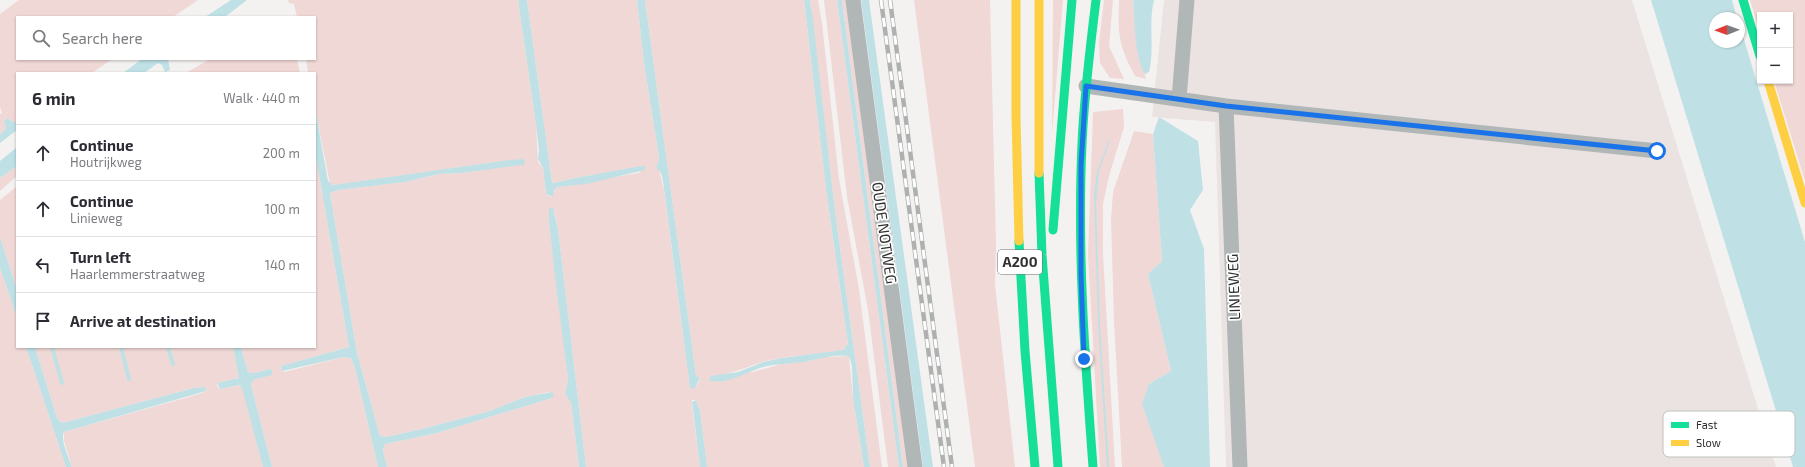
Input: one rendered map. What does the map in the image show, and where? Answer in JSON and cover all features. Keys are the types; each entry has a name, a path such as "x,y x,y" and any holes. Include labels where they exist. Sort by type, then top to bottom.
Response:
{"main road":[{"name":"A200","path":"1008,0 1016,56"},
{"name":"A200","path":"1016,0 1016,137 1020,262 1035,467"},
{"name":"A200","path":"1039,0 1039,158 1042,255 1058,467"},
{"name":"A200","path":"1046,307 1072,0"},
{"path":"1093,467 1084,359 1081,274 1081,165 1086,86 1096,0"},
{"path":"1743,0 1758,48"},
{"path":"1769,84 1805,204"}],"street":[{"name":"OUDE NOTWEG","path":"853,0 915,467"},
{"path":"1179,99 1187,0"},
{"path":"1086,86 1226,106 1657,151"},
{"name":"LINIEWEG","path":"1226,106 1240,467"}],"shaded area":[{"path":"19,0 198,0 174,16 16,16 16,60 111,60 93,72 16,72 16,122 13,122 7,118 4,121 6,128 0,135 0,114 2,113 0,107 0,14"},
{"path":"288,0 518,0 536,125 538,162 543,168 546,194 551,197 557,187 639,173 645,166 554,183 552,182 527,0 637,0 644,64 659,157 658,165 664,190 690,388 696,387 700,379 696,376 645,0 804,0 826,189 848,344 843,350 839,351 791,356 762,362 736,371 718,374 753,372 781,364 809,361 824,357 849,356 853,399 864,467 707,467 700,411 696,400 692,400 700,467 586,467 558,229 554,211 549,208 549,223 568,379 565,394 571,403 579,467 387,467 383,450 385,444 437,433 552,398 549,392 525,397 490,411 422,429 386,437 380,436 357,353 330,193 338,190 405,182 439,174 477,171 502,161 337,185 330,184 316,113 316,72 308,72 306,60 316,60 316,16 297,16 294,4 289,3"},
{"path":"810,0 818,0 822,23 839,179 859,289 882,467 870,467 835,211"},
{"path":"824,0 837,0 899,467 888,467 868,310 847,197"},
{"path":"842,0 848,0 910,467 903,467"},
{"path":"914,0 990,0 996,245 995,284 1015,467 975,467"},
{"path":"1053,0 1063,0 1052,134"},
{"path":"1104,0 1113,0 1109,46 1124,79 1110,78 1100,63 1099,43"},
{"path":"1119,0 1133,0 1136,38 1146,79 1135,76 1125,56 1119,31"},
{"path":"1164,0 1632,0 1759,411 1663,411 1663,457 1773,457 1776,467 1226,467 1215,122 1152,117"},
{"path":"1750,0 1805,0 1805,181 1775,84 1793,84 1793,12 1757,12 1757,23"},
{"path":"208,60 297,60 300,72 188,72"},
{"path":"1123,109 1124,127 1109,176 1103,204 1103,253 1115,467 1100,467 1088,255 1093,112"},
{"path":"1134,131 1153,134 1162,261 1148,274 1171,371 1149,384 1164,467 1122,467 1114,321 1111,219 1113,192"},
{"path":"316,158 349,347 281,366 281,369 284,372 344,357 351,358 355,368 378,467 272,467 251,385 253,380 272,374 272,370 270,369 254,373 248,372 241,348 316,348"},
{"path":"16,167 16,177 0,191 0,178"},
{"path":"16,187 16,287 0,237 0,200"},
{"path":"0,268 16,314 16,348 26,348 66,467 0,467"},
{"path":"35,348 233,348 239,378 217,383 217,386 220,389 241,385 243,388 263,467 72,467 64,441 64,432 205,392 205,387 194,388 62,423 57,418"}],"water":[{"path":"231,0 247,0 226,16 207,16"},
{"path":"518,0 527,0 552,182 554,183 641,166 645,166 645,170 586,184 557,187 554,191 553,197 546,194 543,168 538,159 539,151 536,125"},
{"path":"637,0 645,0 696,376 700,378 695,388 692,389 690,388 663,181 661,173 656,167 659,157 644,64"},
{"path":"804,0 810,0 813,20 835,211 870,467 864,467 853,399 852,366 849,356 834,356 803,362 772,365 728,380 709,380 711,376 738,372 763,362 843,350 848,344 826,189"},
{"path":"837,0 842,0 903,467 899,467"},
{"path":"861,0 869,0 933,467 923,467"},
{"path":"1133,0 1154,0 1152,9 1151,63 1149,72 1145,74 1141,67 1137,48"},
{"path":"1651,0 1732,0 1735,12 1709,12 1709,48 1745,48 1745,43 1805,242 1805,467 1793,467 1790,457 1795,457 1795,411 1776,411"},
{"path":"141,60 168,60 170,70 165,72 162,65 158,63 145,72 124,72"},
{"path":"316,114 328,181 333,185 502,161 525,160 524,165 461,173 439,174 405,182 338,190 330,193 357,353 380,436 386,437 422,429 490,411 525,397 552,392 554,395 552,398 437,433 385,444 383,450 387,467 378,467 355,368 351,358 344,357 282,371 281,366 349,347 316,158"},
{"path":"1159,117 1198,141 1203,190 1190,210 1204,249 1210,467 1164,467 1142,404 1149,384 1171,371 1148,274 1162,261 1153,134"},
{"path":"7,118 13,122 16,122 16,131 0,143 0,135 6,128 4,121"},
{"path":"1109,140 1110,141 1099,170 1096,204 1100,325 1109,467 1107,467 1098,323 1094,195 1097,171"},
{"path":"16,148 16,167 0,178 0,161"},
{"path":"549,208 553,208 558,229 586,467 579,467 571,403 565,394 568,379 549,223"},
{"path":"0,237 16,287 16,314 0,268"},
{"path":"26,348 35,348 57,418 62,423 194,388 205,387 206,391 64,432 63,440 72,467 66,467"},
{"path":"233,348 241,348 248,372 254,373 270,369 272,370 272,375 253,380 251,385 272,467 263,467 242,388 240,385 220,389 217,383 239,378"},
{"path":"696,400 700,411 707,467 700,467 692,402"}],"waterway":[{"path":"52,348 62,383"},
{"path":"121,348 129,379"},
{"path":"168,348 173,364"}],"railway":[{"path":"881,0 944,467"},
{"path":"890,0 952,467"}],"traffic: fast":[{"path":"1053,230 1072,0"},
{"path":"1093,467 1087,387 1080,225 1084,108 1096,0"},
{"path":"1743,0 1758,48"},
{"path":"1039,173 1042,255 1058,467"},
{"path":"1019,241 1025,351 1035,467"}],"traffic: slow":[{"path":"1016,0 1016,117 1019,241"},
{"path":"1039,0 1039,173"},
{"path":"1769,84 1805,203"}],"route":[{"path":"1084,359 1081,274 1081,165 1086,86 1226,106 1657,151"}]}
